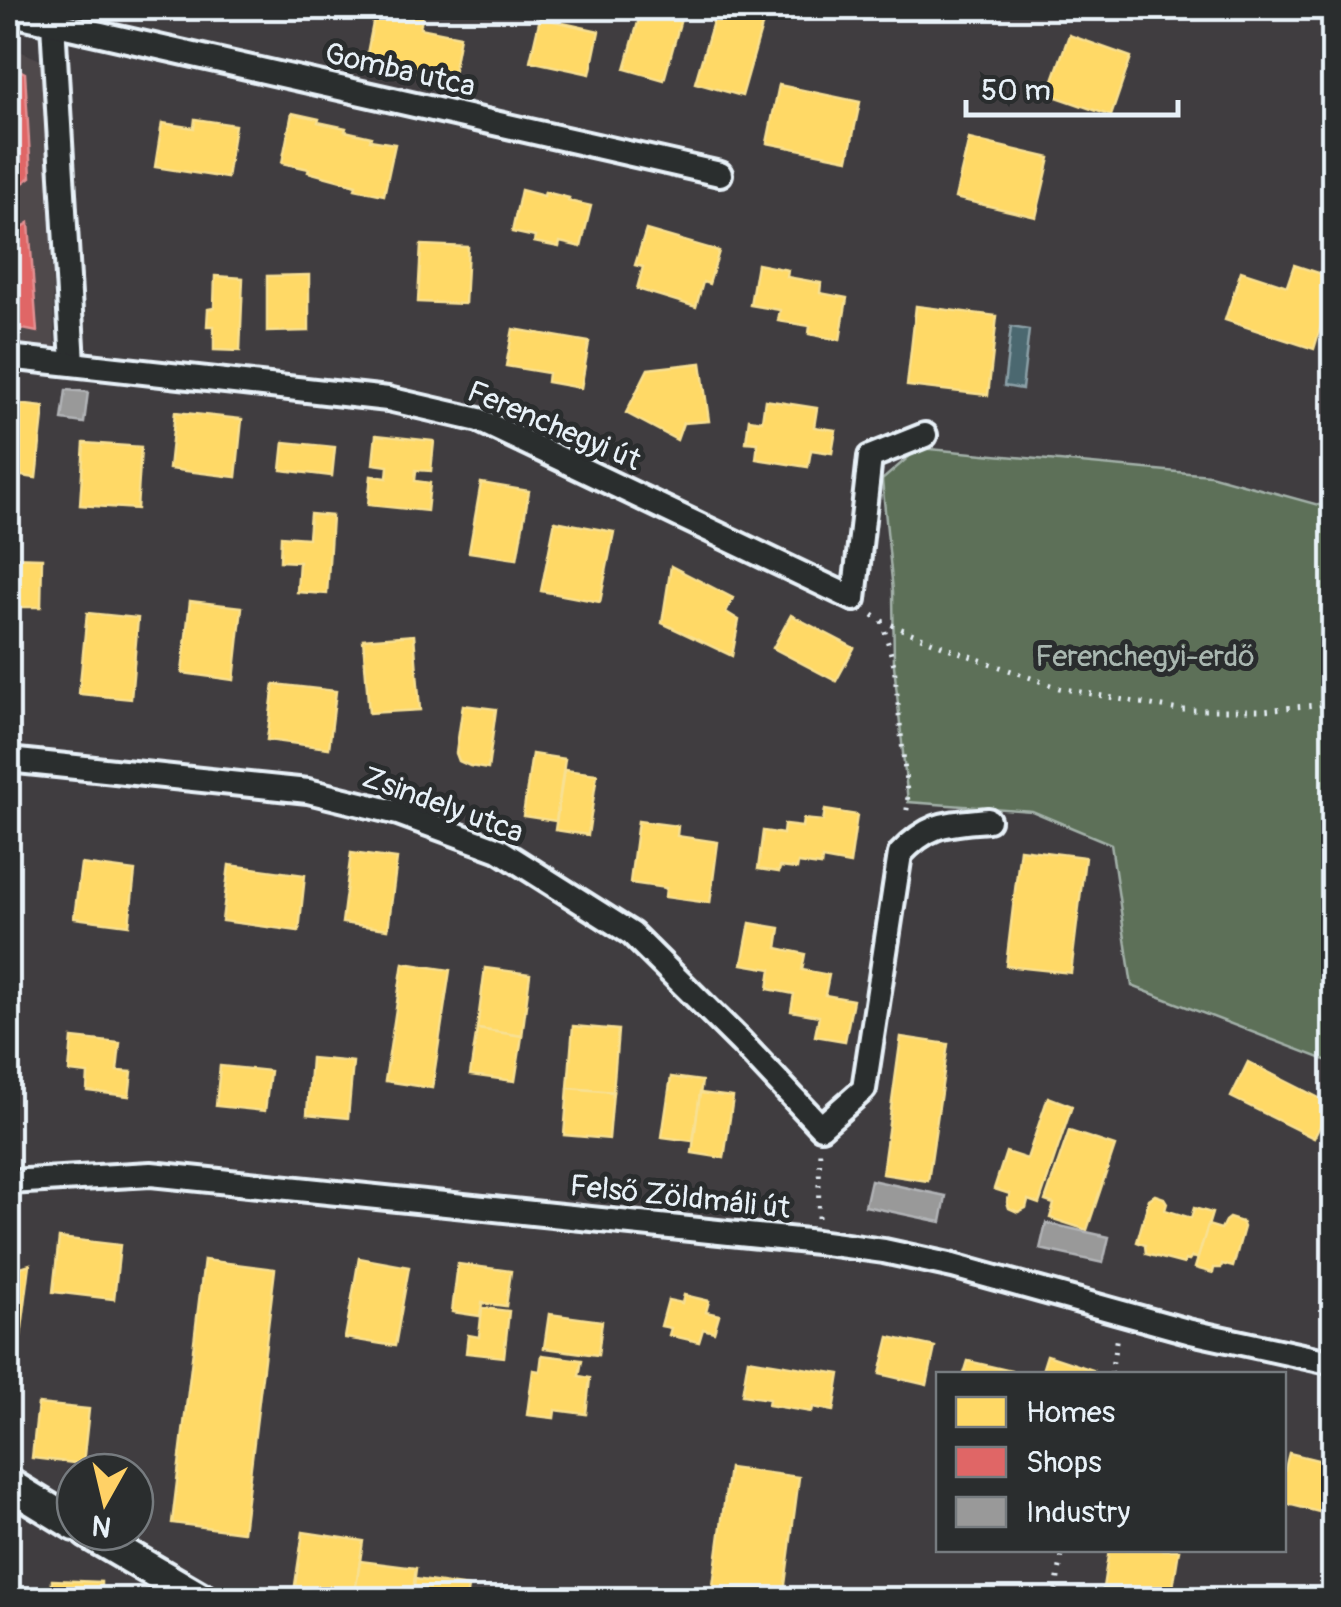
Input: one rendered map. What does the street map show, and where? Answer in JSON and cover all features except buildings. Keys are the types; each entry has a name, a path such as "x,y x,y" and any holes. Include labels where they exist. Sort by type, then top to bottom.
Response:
{"street":[{"name":"Gomba utca","path":"8,13 56,15 720,174"},
{"path":"56,15 73,364"},
{"name":"Ferenchegyi út","path":"8,357 388,399 479,420 854,599"},
{"path":"854,599 870,457 925,435"},
{"name":"Zsindely utca","path":"8,760 308,791 398,813 499,850 632,934 821,1126"},
{"path":"821,1126 864,1090 900,854 916,837 936,826 988,820"},
{"name":"Felső Zöldmáli út","path":"8,1182 151,1174 884,1250 1191,1332 1334,1363"},
{"path":"8,1484 55,1513"},
{"path":"121,1552 203,1600"}],"path":[{"path":"854,599 882,622 1059,688 1179,710 1334,706"},
{"path":"882,622 894,665 908,802 900,854"},
{"path":"817,1242 821,1126"},
{"path":"1111,1372 1120,1312"},
{"path":"1054,1600 1063,1552"}],"shaded area":[{"path":"8,46 43,61 55,349 8,342"}],"green space":[{"name":"Ferenchegyi-erdő","path":"919,448 1210,475 1333,509 1333,1063 1132,986 1111,844 1032,811 908,802 882,480"}],"water":[{"path":"1011,327 1029,330 1022,389 1004,386"}]}
